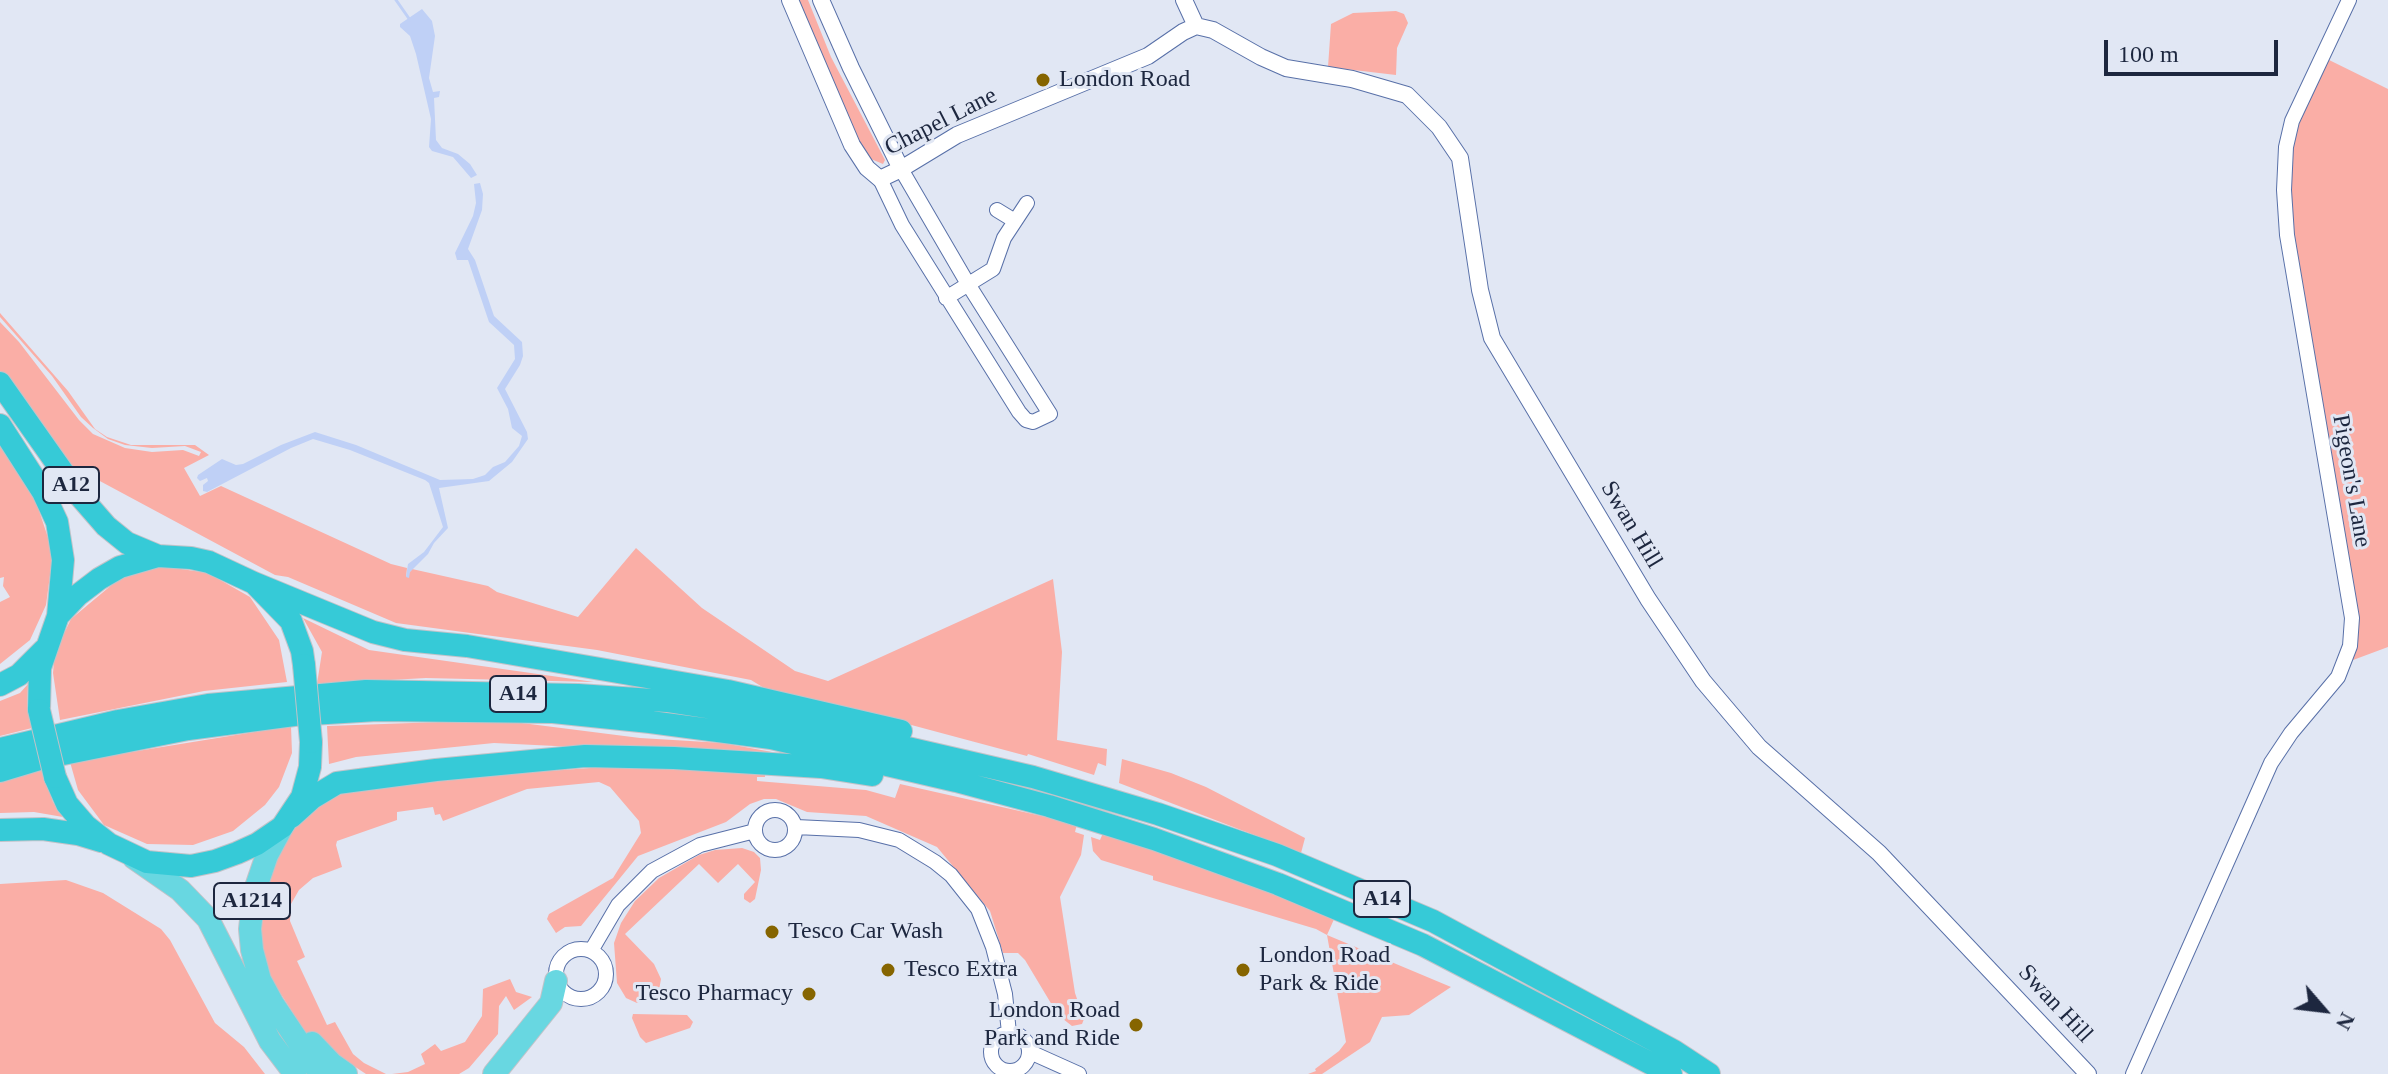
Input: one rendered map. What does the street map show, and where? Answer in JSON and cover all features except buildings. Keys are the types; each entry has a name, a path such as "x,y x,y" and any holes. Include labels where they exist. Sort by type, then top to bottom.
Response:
{"highway":[{"name":"A12","path":"0,383 79,495 106,526 127,543 158,556"},
{"name":"A12","path":"0,425 43,492 57,522 63,560 58,616"},
{"path":"158,556 209,562 254,583 291,621 304,665 311,742 302,797 286,822 257,844 191,866 147,862 109,844 86,826 67,804 55,777 39,710 40,668 58,616 99,579 120,567 158,556"},
{"name":"A14","path":"254,583 373,632 405,640 467,646 728,691 986,754 1033,777"},
{"path":"0,685 19,675 45,649"},
{"name":"A14","path":"0,749 118,721 208,705 366,691 578,695 667,701 782,719 1033,777 1158,814 1277,855 1433,921 1674,1051 1709,1074"},
{"name":"A14","path":"0,771 72,752 188,729 294,715 377,710 553,712 771,738 956,781 1154,839 1278,884 1423,945 1671,1074"},
{"name":"A14","path":"286,822 312,798 337,783 585,756 792,765 916,781 956,781"},
{"path":"0,830 32,829 78,834 109,844"}],"main road":[{"name":"A1214","path":"286,822 258,877 251,907 252,950 260,980 289,1031 320,1074"},
{"name":"A1214","path":"129,855 180,890 208,919 270,1041 295,1074"},
{"path":"260,980 315,1047 346,1074"},
{"path":"494,1074 551,1003 556,981"}],"street":[{"path":"790,0 852,145 867,168 880,179 902,225 946,298 1023,417 1033,422 1050,414 968,284 901,169 821,0"},
{"path":"1184,0 1196,26"},
{"name":"Pigeon's Lane","path":"2130,1072 2271,763 2291,733 2338,677 2350,646 2352,618 2287,235 2284,190 2286,147 2292,121 2349,0"},
{"name":"Chapel Lane","path":"880,179 957,135 1148,56 1196,26"},
{"name":"Swan Hill","path":"1196,26 1213,30 1286,68 1352,79 1407,95 1439,127 1460,158 1480,290 1492,338 1648,599 1703,681 1759,747 1879,853 2088,1074"},
{"path":"946,298 993,269 1004,238 1027,203"},
{"path":"997,210 1015,221"},
{"path":"770,810 787,813 796,827 790,845 776,851 760,845 755,831 759,818 770,810"},
{"path":"796,827 859,830 899,840 951,875 978,909 991,941 1005,994 1009,1033"},
{"path":"591,951 618,905 652,871 700,845 755,831"},
{"path":"575,949 591,951 603,961 606,969 600,991 579,1000 564,994 556,981 558,963 575,949"},
{"path":"1030,1052 1023,1067 1011,1073 998,1067 991,1053 995,1040 1009,1033 1022,1037 1030,1052 1079,1074"}],"shaded area":[{"path":"797,0 808,0 831,57 885,160 883,164 871,159 861,147"},
{"path":"1396,11 1404,14 1408,23 1397,48 1396,75 1328,67 1331,24 1353,13"},
{"path":"2323,57 2388,89 2388,647 2345,663 2350,646 2287,235 2286,147"},
{"path":"0,313 68,391 95,429 107,437 131,445 195,445 209,455 184,468 200,496 221,486 391,564 407,568 406,577 412,569 488,586 497,592 578,617 636,548 702,608 795,671 828,681 1053,579 1062,652 1057,740 1107,749 1106,766 1098,763 1094,775 1028,754 769,691 751,680 597,650 396,623 288,577 275,575 70,465 0,371 0,322 93,434 125,448 152,452 183,450 199,456 201,452 185,446 152,448 125,445 108,439 93,428 81,417 52,376 0,317"},
{"path":"0,446 31,486 53,553 46,605 30,640 0,664 0,602 10,597 3,586 4,577 0,578"},
{"path":"161,566 208,573 250,597 279,640 287,682 204,691 60,720 53,673 55,652 71,619 126,573"},
{"path":"303,618 369,650 594,682 426,678 317,684 322,652"},
{"path":"28,684 27,706 32,728 0,736 0,701 20,693"},
{"path":"498,720 640,738 723,743 772,752 739,755 494,743 356,757 329,764 327,726"},
{"path":"291,726 292,753 279,787 265,805 233,831 193,845 147,844 104,825 78,790 70,762"},
{"path":"1122,759 1206,787 1305,838 1301,853 1119,783"},
{"path":"605,767 765,770 765,777 757,777 757,781 866,790 895,798 900,784 1077,824 1075,832 1084,835 1081,855 1060,897 1075,993 1084,1019 1082,1024 1072,1026 1058,1015 1018,953 1003,953 990,911 937,847 866,816 807,812 776,799 750,804 726,822 638,856 581,926 565,927 556,933 547,919 549,914 613,878 641,833 639,821 610,787 599,782 527,789 443,821 440,814 435,815 433,807 397,812 397,820 337,841 342,867 313,878 299,890 291,904 290,921 305,957 297,961 327,1025 335,1022 353,1054 386,1074 366,1074 307,1035 270,977 254,919 274,849 312,802 352,789 431,779"},
{"path":"43,768 53,802 63,817 34,812 0,813 0,781"},
{"path":"1103,833 1308,904 1335,917 1327,935 1316,929 1153,880 1153,876 1101,860 1093,851 1091,837 1100,840"},
{"path":"742,848 760,858 761,870 755,899 750,903 744,899 744,894 755,882 738,864 718,883 699,864 625,934 654,964 661,979 659,990 651,998 637,1003 626,998 617,983 614,943 621,923 635,901 659,878 699,855"},
{"path":"66,880 103,893 161,929 215,1023 244,1047 265,1074 0,1074 0,884"},
{"path":"1327,935 1451,987 1409,1015 1382,1017 1370,1042 1322,1074 1308,1074 1316,1071 1346,1042"},
{"path":"510,979 516,992 532,997 514,1010 506,996 499,1006 498,1034 469,1068 459,1074 392,1074 408,1072 425,1064 421,1054 435,1044 441,1051 465,1042 482,1016 483,989"},
{"path":"633,1014 687,1015 693,1022 690,1028 646,1043 640,1037"}],"water":[{"path":"422,9 432,21 435,36 429,78 433,92 440,91 439,97 434,98 436,140 442,148 458,154 470,164 477,175 471,178 453,157 432,151 429,147 431,119 416,54 410,36 400,27"},
{"path":"480,183 482,210 468,249 475,260 494,316 522,342 520,365 505,389 528,439 512,462 489,481 439,488 448,528 410,572 409,578 406,577 408,564 424,552 443,527 429,483 425,480 313,439 207,492 203,491 203,485 208,481 207,478 200,481 198,475 222,459 236,465 243,464 315,432 356,445 440,480 473,479 505,462 519,446 522,436 512,428 508,409 497,388 515,359 514,345 489,322 468,260 457,260 455,253 473,216 476,203 474,184"}],"waterway":[{"path":"396,0 410,20"}],"place":[{"name":"London Road","path":"1043,80"},
{"name":"Tesco Car Wash","path":"772,932"},
{"name":"Tesco Extra","path":"888,970"},
{"name":"London Road Park & Ride","path":"1243,970"},
{"name":"Tesco Pharmacy","path":"809,994"},
{"name":"London Road Park and Ride","path":"1136,1025"}]}
